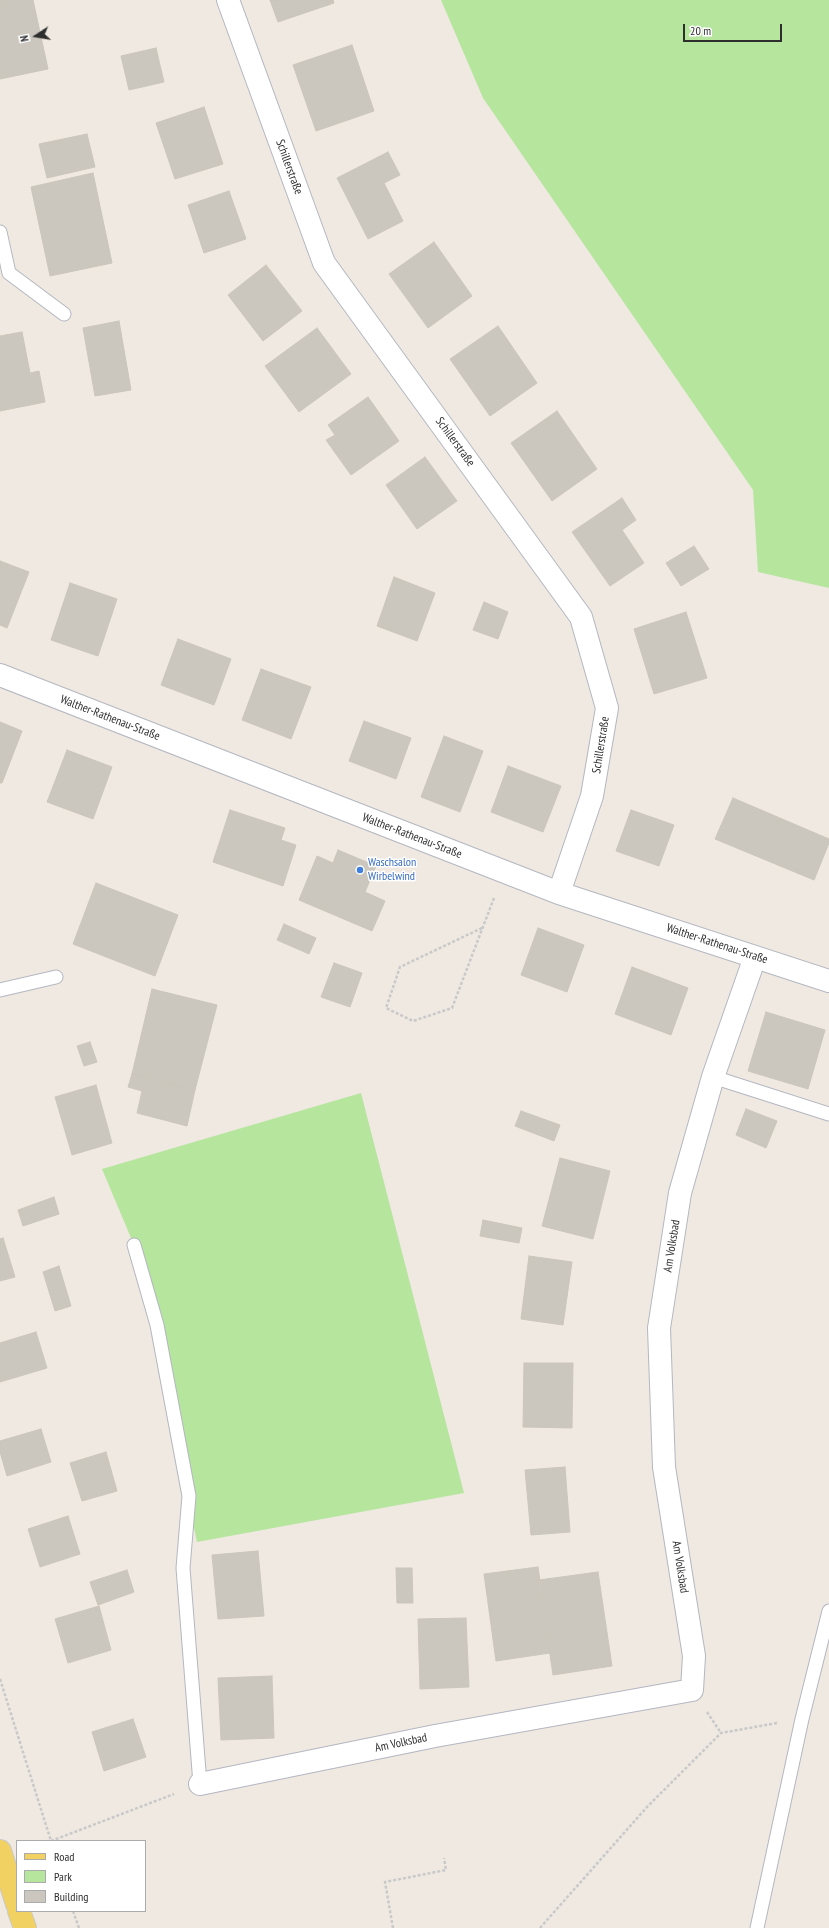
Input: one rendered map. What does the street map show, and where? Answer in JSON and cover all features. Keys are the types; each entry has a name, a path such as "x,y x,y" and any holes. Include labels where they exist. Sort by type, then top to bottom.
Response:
{"main road":[{"path":"0,1851 16,1901"},
{"path":"19,1912 25,1928"}],"street":[{"name":"Schillerstraße","path":"228,0 324,263 582,617 606,708 592,796 559,893"},
{"name":"Walther-Rathenau-Straße","path":"0,675 559,893 829,981"},
{"name":"Am Volksbad","path":"200,1784 435,1736 692,1690 694,1656 664,1467 659,1328 680,1193 713,1077 755,957"}],"lane":[{"path":"0,232 9,273 64,314"},
{"path":"0,990 56,977"},
{"path":"713,1077 829,1114"},
{"path":"134,1245 157,1325 188,1496 182,1568 200,1784"},
{"path":"757,1928 802,1719 829,1611"}],"path":[{"path":"482,928 400,967 386,1008 413,1021 452,1008 504,872"},
{"path":"0,1679 51,1840"},
{"path":"540,1928 647,1807 721,1733 802,1719"},
{"path":"54,1840 200,1784"},
{"path":"393,1928 384,1882 446,1870 444,1858"},
{"path":"73,1912 78,1928"}],"green space":[{"path":"441,0 829,0 829,588 758,572 753,490 483,98"},
{"path":"361,1093 464,1493 197,1542 134,1245 102,1169"}],"building":[{"path":"0,0 33,0 48,69 0,79"},
{"path":"270,0 333,0 334,3 278,22"},
{"path":"352,45 374,111 316,131 293,65"},
{"path":"156,48 164,82 129,90 121,56"},
{"path":"204,107 223,164 175,179 156,123"},
{"path":"87,134 95,167 47,178 39,144"},
{"path":"388,152 400,175 384,183 403,221 368,239 337,178"},
{"path":"93,173 112,263 50,276 31,187"},
{"path":"229,191 246,239 204,253 188,205"},
{"path":"434,242 472,296 428,328 389,274"},
{"path":"266,265 302,311 263,341 228,295"},
{"path":"119,321 131,390 95,396 83,328"},
{"path":"498,326 537,383 490,416 450,359"},
{"path":"317,328 351,374 299,412 265,366"},
{"path":"22,332 30,373 39,371 45,402 0,411 0,336"},
{"path":"368,397 399,441 351,475 326,440 335,435 328,425"},
{"path":"557,411 597,469 552,501 511,443"},
{"path":"425,457 457,501 417,529 386,485"},
{"path":"622,498 636,520 622,530 644,563 610,586 572,532"},
{"path":"694,546 709,569 681,586 666,563"},
{"path":"0,561 29,572 7,628 0,625"},
{"path":"394,577 435,593 417,641 377,626"},
{"path":"70,583 117,599 98,656 51,640"},
{"path":"484,602 508,612 498,639 473,630"},
{"path":"686,612 707,678 654,694 634,629"},
{"path":"178,639 231,659 214,705 161,685"},
{"path":"261,669 311,687 291,739 242,720"},
{"path":"364,721 411,738 396,779 349,761"},
{"path":"0,722 22,731 2,783 0,783"},
{"path":"444,736 483,751 460,812 421,797"},
{"path":"67,750 112,767 93,819 47,802"},
{"path":"508,766 561,786 543,832 491,812"},
{"path":"733,798 829,839 829,843 814,880 715,839"},
{"path":"230,810 285,828 281,840 296,845 283,886 213,862"},
{"path":"631,810 674,825 659,866 616,851"},
{"path":"338,850 376,866 365,892 385,901 372,931 299,900 317,856 333,863"},
{"path":"96,883 178,915 155,976 73,944"},
{"path":"284,924 316,938 309,954 277,940"},
{"path":"538,928 584,945 567,992 521,975"},
{"path":"334,963 362,973 350,1007 321,997"},
{"path":"632,967 688,988 671,1035 615,1014"},
{"path":"152,989 217,1005 195,1090 132,1074"},
{"path":"766,1012 825,1030 808,1089 748,1071"},
{"path":"90,1042 97,1062 84,1066 77,1046"},
{"path":"132,1074 195,1090 187,1126 137,1113 142,1091 128,1087"},
{"path":"96,1085 112,1143 72,1155 55,1097"},
{"path":"746,1109 777,1121 766,1148 736,1135"},
{"path":"521,1111 560,1125 554,1141 515,1126"},
{"path":"560,1158 610,1171 593,1239 542,1226"},
{"path":"54,1197 59,1214 23,1226 18,1210"},
{"path":"483,1220 522,1228 519,1243 480,1236"},
{"path":"3,1238 15,1277 0,1281 0,1239"},
{"path":"529,1256 572,1262 563,1325 521,1319"},
{"path":"59,1266 71,1306 55,1311 43,1272"},
{"path":"36,1332 47,1368 0,1382 0,1343"},
{"path":"524,1363 573,1363 572,1428 523,1427"},
{"path":"41,1429 51,1462 7,1476 0,1452 0,1441"},
{"path":"106,1452 117,1491 82,1501 70,1463"},
{"path":"565,1467 570,1532 531,1535 525,1470"},
{"path":"68,1516 80,1554 40,1567 28,1529"},
{"path":"258,1551 264,1616 218,1619 212,1555"},
{"path":"538,1567 550,1653 496,1661 484,1574"},
{"path":"396,1568 412,1568 413,1603 397,1603"},
{"path":"127,1570 134,1592 98,1605 90,1582"},
{"path":"598,1572 612,1666 553,1675 539,1580"},
{"path":"99,1606 111,1650 68,1663 55,1619"},
{"path":"466,1618 469,1687 420,1689 418,1619"},
{"path":"272,1676 274,1738 221,1740 218,1678"},
{"path":"133,1719 146,1757 104,1771 92,1732"}],"place":[{"name":"Waschsalon Wirbelwind","path":"360,870"}]}
